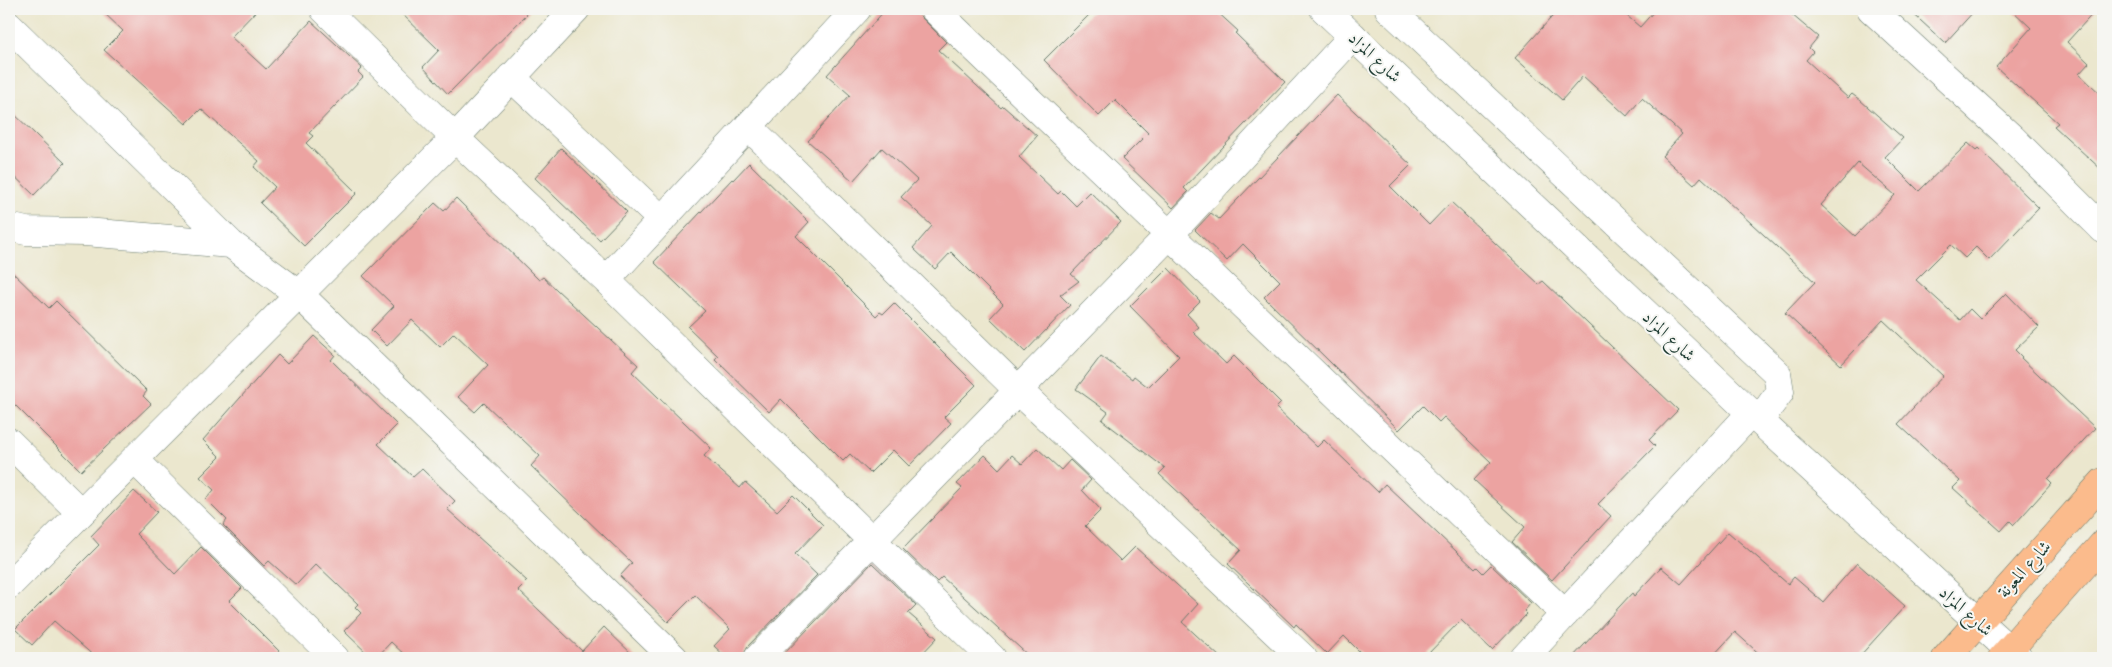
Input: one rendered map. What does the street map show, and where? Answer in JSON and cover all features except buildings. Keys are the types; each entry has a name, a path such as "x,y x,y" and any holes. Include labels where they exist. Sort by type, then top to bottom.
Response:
{"highway":[{"name":"شارع المعونة","path":"1946,658 2103,482"},
{"path":"2010,656 2103,544"}],"street":[{"path":"324,9 455,138 606,280 992,658"},
{"path":"9,585 455,138 510,77 576,9"},
{"path":"606,280 857,9"},
{"path":"934,9 1565,614"},
{"name":"شارع المزاد","path":"1324,9 1978,622 2010,656"},
{"path":"1388,9 1566,178 1777,373 1780,392 1524,658"},
{"path":"1871,9 2012,138 2103,228"},
{"path":"9,26 231,244 300,295 674,658"},
{"path":"758,658 1170,234 1353,36"},
{"path":"510,77 662,220"},
{"path":"748,126 1018,391 1303,658"},
{"path":"9,227 26,230 85,232 231,244"},
{"path":"9,442 80,513"},
{"path":"135,460 335,658"}]}
